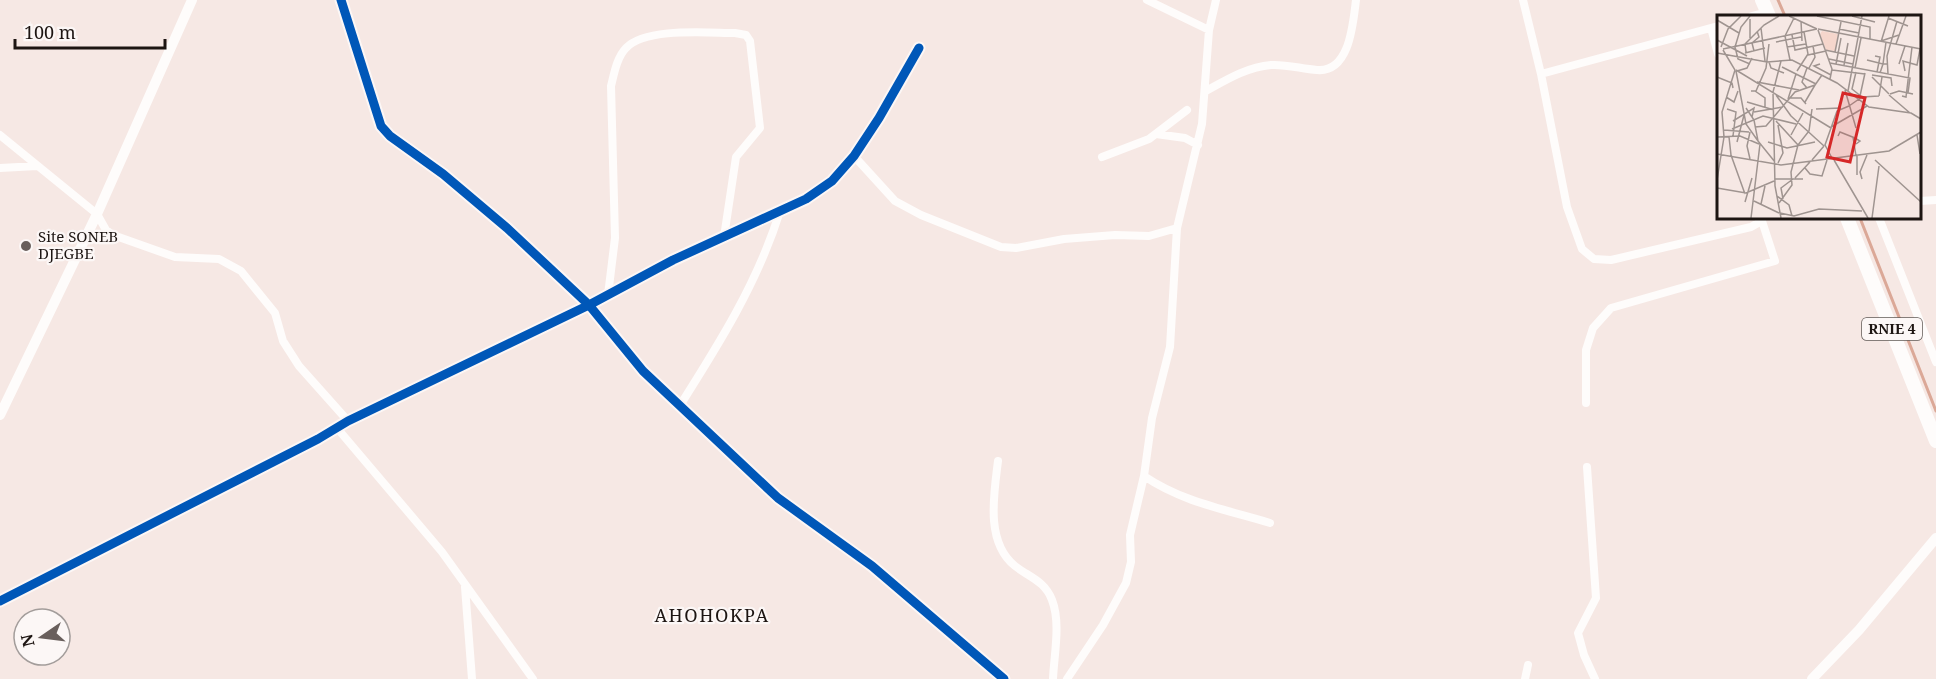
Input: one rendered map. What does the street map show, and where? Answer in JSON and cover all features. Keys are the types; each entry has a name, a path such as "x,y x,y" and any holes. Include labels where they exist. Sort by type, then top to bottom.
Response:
{"main road":[{"name":"RNIE 4","path":"1847,219 1936,441"}],"street":[{"path":"0,415 98,214 191,0"},
{"path":"341,0 381,126 390,136 443,174 507,228 589,304 642,371 778,498 872,566 1004,679"},
{"path":"1147,0 1209,30"},
{"path":"1067,679 1103,626 1126,583 1131,562 1131,535 1144,476 1152,418 1170,347 1177,228 1198,145 1206,91 1209,30 1216,0"},
{"path":"1206,91 1256,67 1274,64 1320,71 1330,69 1339,61 1348,45 1356,0"},
{"path":"1523,0 1541,74 1567,207 1582,249 1594,258 1611,260 1751,227 1760,219"},
{"path":"1541,74 1715,27"},
{"path":"608,295 615,238 611,86 615,69 627,47 640,39 668,33 735,33 746,35 750,41 760,128 736,157 724,237"},
{"path":"0,600 348,421 806,199 832,181 854,156 879,118 919,48"},
{"path":"1102,157 1138,145 1186,110"},
{"path":"1155,134 1185,138 1198,145"},
{"path":"0,135 98,214 106,230 138,245 175,257 219,259 241,271 274,313 284,341 298,366 348,421"},
{"path":"854,156 895,201 921,215 1001,247 1016,248 1064,239 1149,236 1177,228"},
{"path":"0,168 37,166"},
{"path":"1921,201 1936,200"},
{"path":"679,406 750,290 767,253 780,211"},
{"path":"1586,403 1586,350 1593,328 1611,308 1775,261 1761,219"},
{"path":"1879,219 1936,362"},
{"path":"338,428 442,552 533,679"},
{"path":"998,460 993,498 995,531 1006,556 1016,567 1033,575 1052,599 1056,617 1053,679"},
{"path":"1587,467 1596,598 1578,633 1584,655 1595,679"},
{"path":"1144,476 1162,488 1186,499 1270,523"},
{"path":"1812,679 1859,630 1936,538"},
{"path":"465,585 472,679"},
{"path":"1526,679 1528,665"}],"waterway":[{"path":"1778,0 1785,15"},
{"path":"1860,219 1936,411"}],"cycle path":[{"path":"341,0 381,126 390,136 443,174 507,228 589,305 643,371 778,498 872,566 1004,679"},
{"path":"0,601 318,439 348,421 589,305 673,260 806,199 832,181 854,156 879,118 919,48"}],"place":[{"name":"Site SONEB DJEGBE","path":"26,246"}],"district":[{"name":"AHOHOKPA","path":"712,616"}]}
